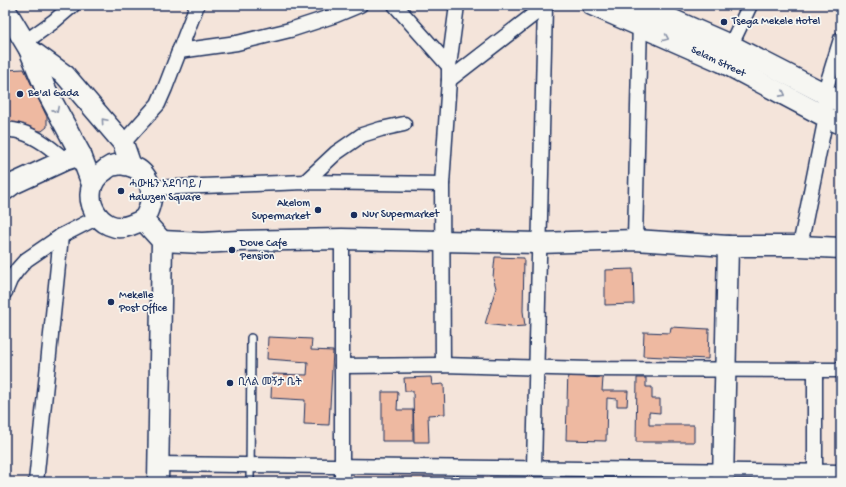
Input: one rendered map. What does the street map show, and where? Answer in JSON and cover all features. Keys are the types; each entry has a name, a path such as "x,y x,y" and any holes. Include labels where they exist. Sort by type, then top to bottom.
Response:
{"street":[{"path":"27,45 73,5"},
{"path":"123,142 158,104 166,88 197,5"},
{"path":"179,51 237,43 290,30 336,15 360,5"},
{"path":"395,5 449,66"},
{"path":"443,365 442,184 449,66 456,5"},
{"name":"Selam Street","path":"592,5 640,27 726,54 833,98"},
{"path":"635,240 640,27 639,5"},
{"name":"Selam Street","path":"639,5 726,54 833,120"},
{"path":"726,54 750,5"},
{"path":"449,80 545,6"},
{"path":"534,468 545,6"},
{"path":"5,9 27,45 73,158 92,184"},
{"path":"800,246 833,120 833,98 841,39"},
{"path":"27,45 65,75 123,142 131,166"},
{"path":"305,182 336,154 362,135 404,124"},
{"path":"5,129 20,132 35,138 73,158"},
{"path":"5,190 13,184 73,158"},
{"path":"120,164 131,166 140,171 147,178 151,188 152,198 148,211 143,220 127,226 116,227 106,224 98,217 91,204 90,193 92,184 98,175 110,166 120,164"},
{"path":"151,188 305,182 442,184"},
{"path":"5,292 10,280 26,260 61,236 98,217"},
{"path":"143,220 162,240 202,242 342,239 539,243 635,240 728,246 800,246 841,248"},
{"path":"36,482 61,236"},
{"path":"342,239 342,482"},
{"path":"162,240 158,473 250,465 534,468 723,476 815,477 841,472"},
{"path":"723,476 728,246"},
{"path":"342,366 443,365 726,370 841,370"},
{"path":"815,371 815,477"}],"lane":[{"path":"250,482 251,338"}],"shaded area":[{"path":"352,470 714,476 714,482 351,482"}],"building":[{"name":"Be'al Gada","path":"24,69 47,117 47,127 42,131 25,130 5,120 5,70"},
{"path":"495,257 524,258 523,311 525,326 510,327 485,324 496,288 493,277"},
{"path":"633,269 634,304 605,305 605,270"},
{"path":"671,327 709,329 708,359 643,356 644,332 670,333"},
{"path":"268,337 312,339 311,350 333,351 329,425 304,424 305,400 271,398 272,374 307,375 308,362 267,359"},
{"path":"568,368 588,369 588,377 603,378 602,391 628,391 627,406 617,406 617,399 607,398 606,441 566,440"},
{"path":"431,377 432,385 444,384 445,414 428,415 429,442 414,442 413,391 405,391 404,378"},
{"path":"637,378 646,378 646,387 652,387 652,399 660,399 660,413 649,412 649,425 694,425 694,442 636,442"},
{"path":"382,392 398,392 397,410 413,410 413,441 382,441"}],"place":[{"name":"Tsega Mekele Hotel","path":"724,22"},
{"name":"Be'al Gada","path":"20,94"},
{"name":"ሓውዜን አደባባይ / Hawzen Square","path":"121,191"},
{"name":"Akelom Supermarket","path":"318,210"},
{"name":"Nur Supermarket","path":"354,215"},
{"name":"Dove Cafe Pension","path":"232,250"},
{"name":"Mekelle Post Office","path":"111,302"},
{"name":"ቢላል መኝታ ቤት","path":"230,383"}]}
